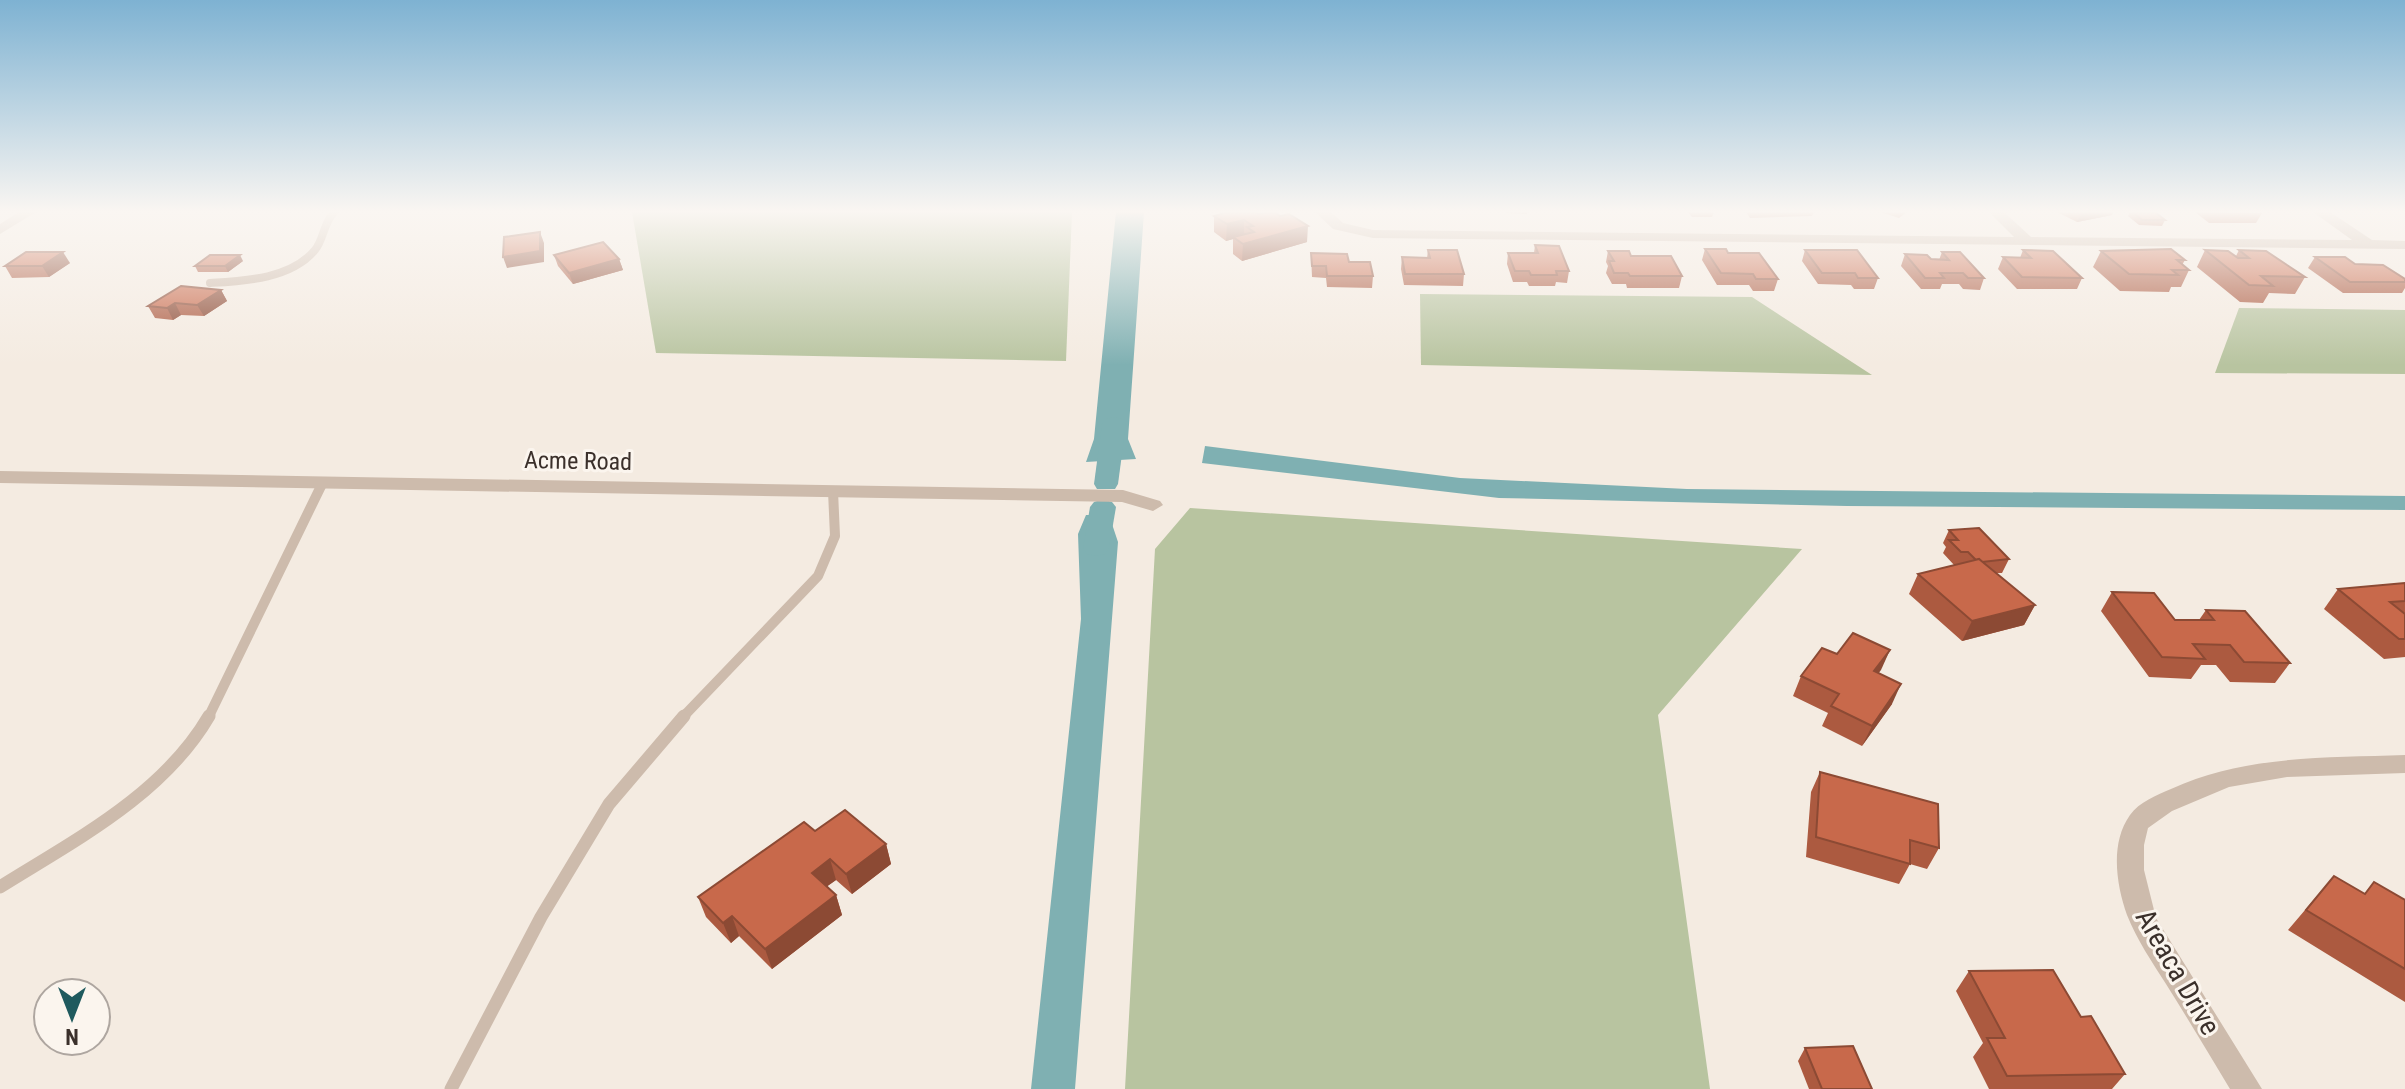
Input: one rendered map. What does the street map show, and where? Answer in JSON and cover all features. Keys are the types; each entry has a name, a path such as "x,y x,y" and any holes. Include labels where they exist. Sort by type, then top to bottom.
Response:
{"street":[{"name":"Acme Road","path":"0,477 1123,496 1153,505"},
{"name":"Areaca Drive","path":"2247,1089 2143,921 2133,877 2131,849 2139,822 2150,811 2190,789 2224,777 2270,768 2308,765 2405,764"}],"lane":[{"path":"210,283 254,281 296,263"},
{"path":"0,887 144,792 195,740 216,704 323,482"},
{"path":"451,1089 541,917 609,804 682,718 818,576 835,536 833,491"}],"green space":[{"path":"641,263 1070,263 1066,361 656,353"},
{"path":"1420,294 1752,297 1872,375 1421,365"},
{"path":"2239,308 2405,310 2405,374 2215,373"},
{"path":"1190,508 1802,549 1658,715 1710,1089 1125,1089 1155,549"}],"water":[{"path":"1111,263 1140,263 1128,439 1136,459 1086,462 1094,439"},
{"path":"1205,446 1460,478 1687,489 2405,496 2405,510 1847,506 1499,498 1202,463"},
{"path":"1086,515 1109,515 1118,542 1075,1089 1031,1089 1081,619 1078,534"}],"building":[{"path":"10,263 47,263 42,266 5,266"},
{"path":"199,263 229,263 225,266 195,266"},
{"path":"561,263 605,263 569,273"},
{"path":"1312,263 1370,263 1373,276 1327,276 1326,266 1312,266"},
{"path":"1403,263 1461,263 1464,274 1405,274"},
{"path":"1512,263 1566,263 1569,271 1556,271 1557,275 1531,275 1529,271 1515,271"},
{"path":"1610,263 1675,263 1682,276 1630,276 1628,273 1614,273"},
{"path":"1714,263 1766,263 1778,279 1756,279 1753,274 1721,273"},
{"path":"1814,263 1867,263 1878,278 1858,278 1855,273 1822,273"},
{"path":"1912,263 1970,263 1984,278 1968,278 1963,273 1940,273 1944,278 1925,278"},
{"path":"2009,263 2066,263 2082,278 2022,277"},
{"path":"2115,263 2180,263 2189,270 2172,270 2178,275 2129,274"},
{"path":"2221,263 2284,263 2305,277 2261,276 2273,286 2249,285"},
{"path":"2323,263 2383,265 2405,279 2405,282 2350,282"},
{"path":"181,286 221,290 197,305 175,303 167,308 148,306"},
{"path":"1979,528 2009,559 1982,562 1968,552 1961,552 1949,540 1958,540 1949,530"},
{"path":"1979,559 2035,605 1972,621 1918,574"},
{"path":"2405,583 2405,601 2390,602 2405,614 2405,639 2399,639 2338,589"},
{"path":"2112,592 2154,593 2175,620 2214,620 2206,610 2245,611 2290,663 2244,662 2230,645 2193,644 2205,659 2162,657"},
{"path":"1853,633 1890,650 1874,671 1901,684 1872,726 1831,706 1839,694 1801,676 1822,648 1837,654"},
{"path":"1820,772 1938,804 1939,848 1910,840 1910,864 1816,837"},
{"path":"845,810 886,844 846,874 830,859 812,873 836,895 765,949 732,916 723,923 698,897 804,822 815,831"},
{"path":"2334,876 2365,894 2374,882 2405,900 2405,969 2306,910"},
{"path":"2053,970 2081,1017 2091,1016 2125,1074 2007,1076 1987,1038 2005,1038 1969,971"},
{"path":"1853,1046 1872,1089 1822,1089 1805,1048"}],"waterway":[{"path":"1106,484 1114,424"},
{"path":"1096,548 1103,507"}]}
